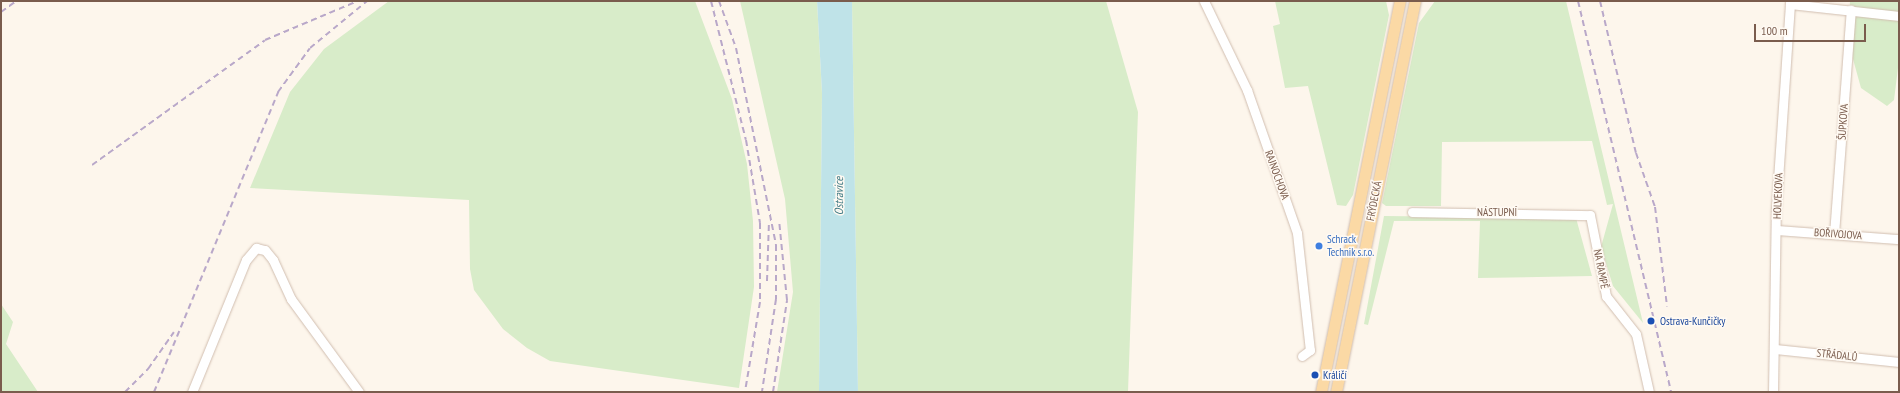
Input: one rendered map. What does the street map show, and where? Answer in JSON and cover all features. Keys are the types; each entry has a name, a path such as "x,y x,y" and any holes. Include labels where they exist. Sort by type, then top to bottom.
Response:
{"main road":[{"path":"1393,1 1397,15"},
{"name":"FRÝDECKÁ","path":"1321,392 1400,1"},
{"path":"1414,6 1422,1"},
{"name":"FRÝDECKÁ","path":"1336,392 1414,6"}],"street":[{"name":"RAJNOCHOVA","path":"1204,1 1247,90 1297,233 1310,350 1302,356"},
{"path":"1790,3 1899,16"},
{"name":"HOLVEKOVA","path":"1773,392 1778,230 1790,3"},
{"name":"ŠUPKOVA","path":"1834,234 1851,10"},
{"name":"NÁSTUPNÍ","path":"1412,212 1582,213"},
{"name":"NA RAMPĚ","path":"1582,213 1590,215 1606,296 1636,334 1650,392"},
{"name":"BOŘIVOJOVA","path":"1778,230 1899,239"},
{"path":"192,392 250,252 259,248 273,260 291,299 359,392"},
{"name":"STŘÁDALŮ","path":"1775,349 1899,362"}],"green space":[{"path":"389,1 695,1 732,99 747,164 753,221 754,287 739,388 550,361 527,348 503,329 474,290 470,269 469,200 250,188 290,92 324,49"},
{"path":"740,1 817,1 822,93 819,392 777,392 793,292 785,199"},
{"path":"852,1 1106,1 1138,112 1128,392 858,392"},
{"path":"1275,1 1386,1 1389,15 1353,195 1346,206 1337,205 1308,86 1285,88 1273,26 1280,24"},
{"path":"1435,1 1566,1 1643,323 1613,286 1601,247 1613,204 1607,205 1592,141 1442,142 1441,206 1386,206 1382,203 1419,23"},
{"path":"1850,1 1899,1 1899,60 1894,100 1887,106 1861,88 1848,41"},
{"path":"1384,216 1576,218 1592,276 1478,278 1480,221 1394,221 1368,325 1364,324"},
{"path":"1,304 13,322 6,344 38,392 1,392"}],"water":[{"name":"Ostravice","path":"817,1 852,1 858,392 819,392 822,93"}],"railway":[{"path":"1,12 16,1"},
{"path":"92,165 265,40 358,1"},
{"path":"154,392 278,92 310,48 367,1"},
{"path":"711,1 746,140 760,223 760,302 745,392"},
{"path":"719,1 736,48 776,245 776,299 762,392"},
{"path":"1578,1 1671,392"},
{"path":"1600,1 1636,153 1655,207 1667,306"},
{"path":"773,392 787,300 779,220"},
{"path":"767,281 769,221"},
{"path":"125,392 148,369 174,332"}],"place":[{"name":"Schrack Technik s.r.o.","path":"1319,246"},
{"name":"Ostrava-Kunčičky","path":"1651,321"},
{"name":"Králičí","path":"1315,375"}]}
